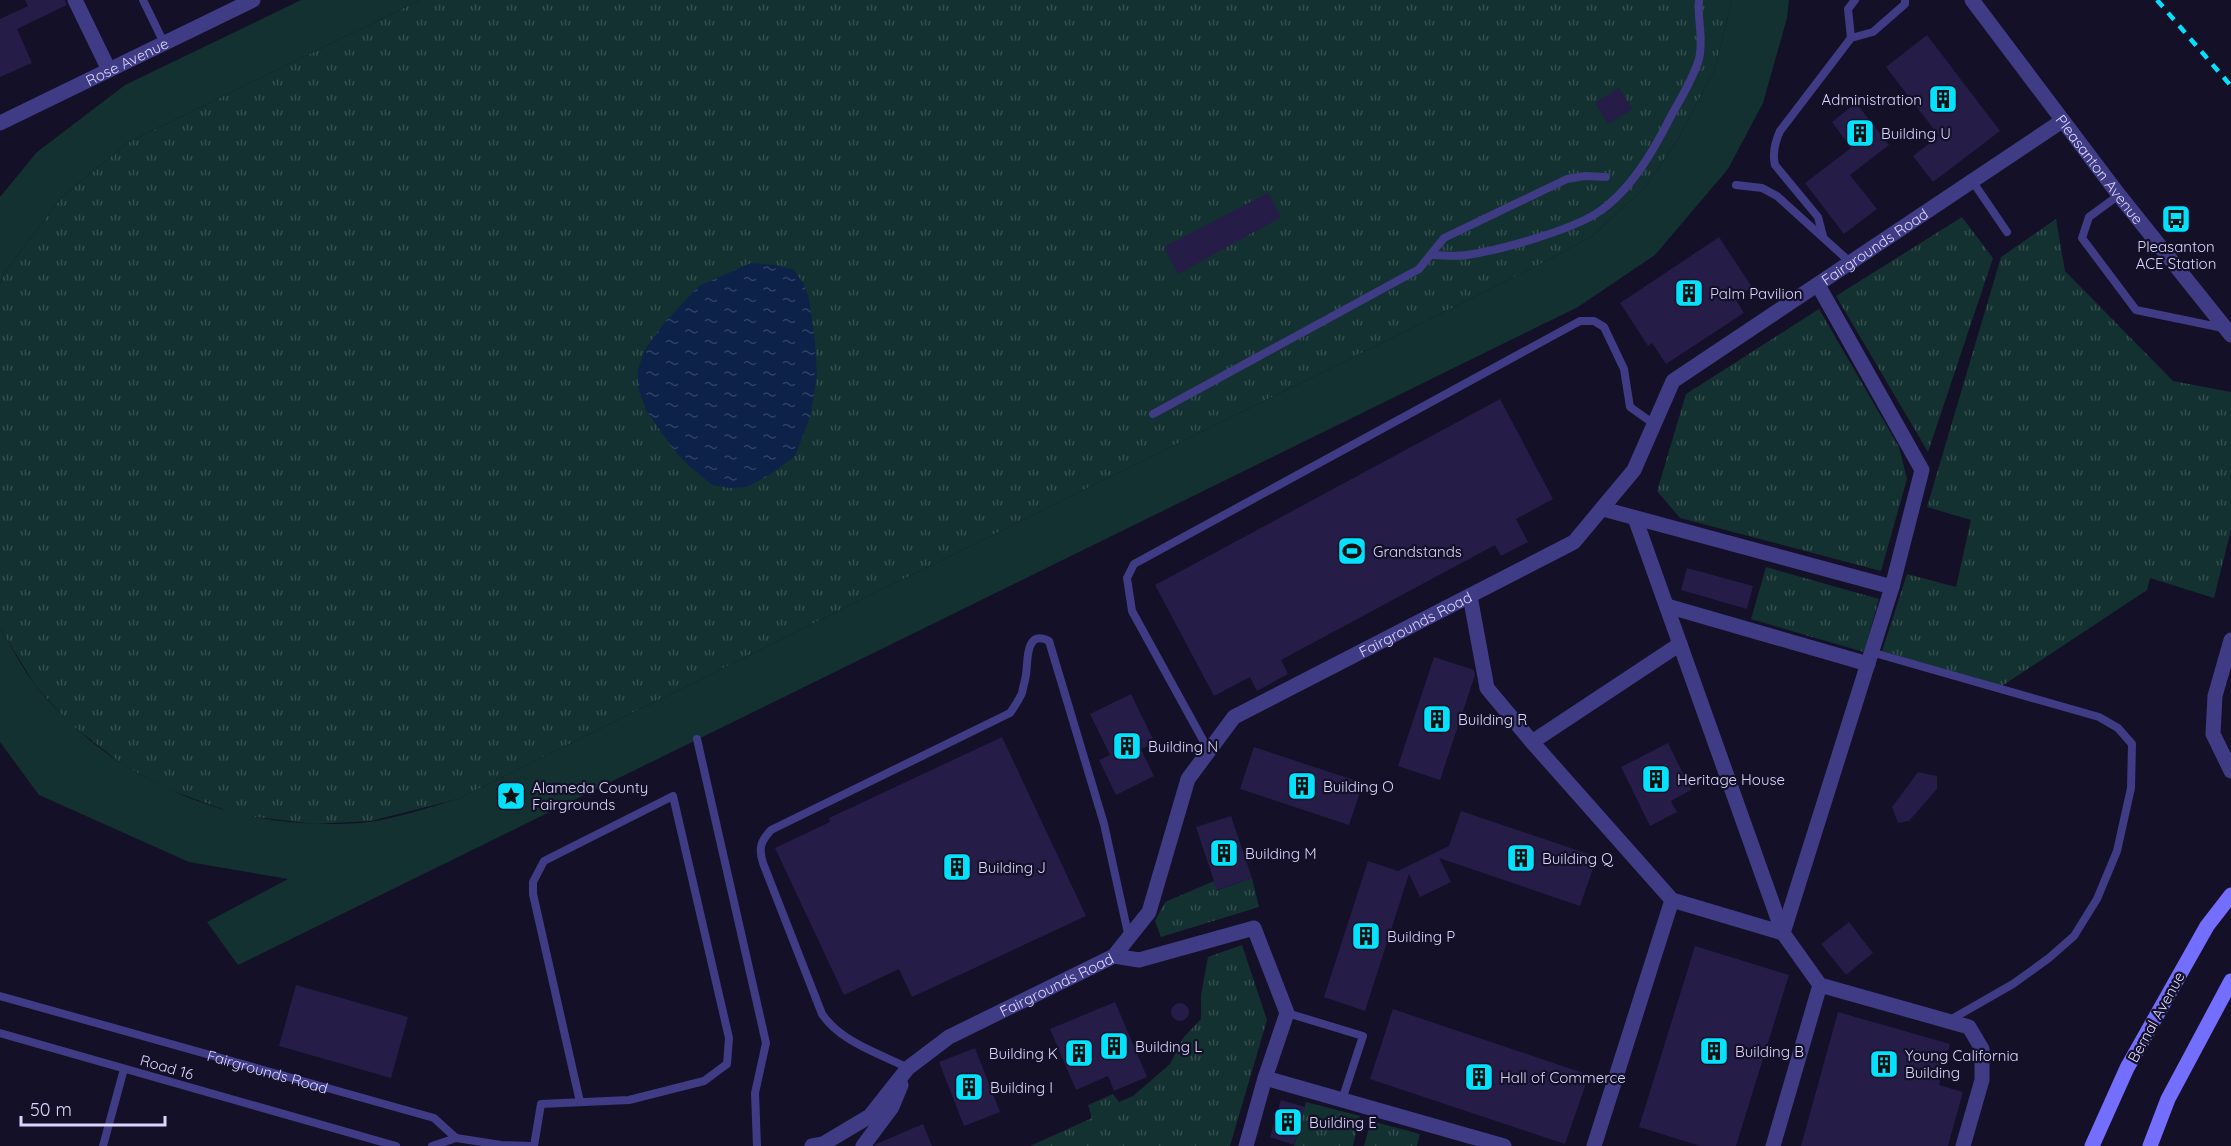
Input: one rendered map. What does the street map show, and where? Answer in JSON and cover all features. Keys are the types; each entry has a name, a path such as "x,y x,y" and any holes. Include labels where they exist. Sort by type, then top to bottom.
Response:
{"main road":[{"name":"Bernal Avenue","path":"2092,1146 2127,1068 2207,926 2231,895"},
{"path":"2150,1146 2168,1100 2231,981"}],"street":[{"path":"75,0 109,70"},
{"name":"Rose Avenue","path":"0,123 251,0"},
{"name":"Pleasanton Avenue","path":"1972,0 2119,195 2228,332"},
{"name":"Fairgrounds Road","path":"812,1146 823,1144 870,1116 908,1068 949,1038 1114,956 1149,912 1188,779 1234,717 1574,542 1634,470 1673,381 2062,121"},
{"path":"1783,933 1892,587 1922,470 1818,285"},
{"path":"1603,509 1892,587"},
{"path":"1635,518 1783,933 1820,985 1969,1027 1982,1049 1982,1080 1963,1146"},
{"path":"1470,596 1487,688 1672,900 1783,933"},
{"path":"1667,606 1870,658"},
{"path":"2231,640 2215,696 2213,726 2213,734 2231,771"},
{"path":"1532,742 1680,644"},
{"path":"1594,1146 1672,900"},
{"path":"1114,956 1139,960 1254,928 1287,1013 1265,1078 1246,1146"},
{"path":"1773,1146 1820,985"},
{"path":"863,1146 892,1107 908,1068"},
{"path":"1265,1078 1504,1146"}],"lane":[{"path":"143,0 164,44"},
{"path":"1431,255 1466,255 1535,238 1598,213 1616,197 1632,179 1665,128 1699,59 1702,31 1700,0"},
{"path":"1851,38 1848,9 1855,0"},
{"path":"1823,236 1818,217 1775,165 1774,148 1780,131 1851,38 1873,32 1905,4 1905,0"},
{"path":"1153,414 1419,269 1444,238 1567,179 1585,176 1606,177"},
{"path":"1973,182 2007,232"},
{"path":"1736,185 1770,191 1785,201 1850,262"},
{"path":"2119,195 2089,217 2082,238 2136,310 2228,332"},
{"path":"1209,751 1132,611 1127,578 1134,564 1580,321 1594,321 1604,327 1623,369 1630,407 1654,424"},
{"path":"908,1068 841,1035 822,1014 759,852 762,840 771,830 1010,713 1021,697 1027,656 1030,645 1036,640 1043,638 1049,641 1104,824 1128,938"},
{"path":"1870,658 2099,717 2118,728 2132,744 2132,788 2117,851 2097,899 2074,936 2049,958 2013,984 1948,1021"},
{"path":"697,739 766,1043 754,1093 757,1146"},
{"path":"432,1146 457,1143 532,1146 541,1104 629,1100 704,1081 727,1064 729,1038 673,796 544,861 533,882 532,894 580,1102"},
{"name":"Fairgrounds Road","path":"0,996 434,1118 457,1143"},
{"path":"1287,1013 1363,1036 1342,1100"},
{"name":"Road 16","path":"0,1033 396,1146"},
{"path":"103,1146 124,1069"}],"green space":[{"path":"301,0 420,0 127,143 61,198 5,272 0,284 0,197 37,152 125,85"},
{"path":"420,0 1732,0 1715,69 1678,139 1645,187 1592,236 1533,268 458,799 371,821 314,824 239,815 164,788 122,764 69,723 35,685 0,628 0,284 5,272 61,198 127,143"},
{"path":"1732,0 1789,0 1787,18 1763,103 1728,169 1655,255 1578,307 238,965 207,922 288,879 189,862 39,795 0,742 0,628 36,686 68,721 104,751 143,776 185,796 229,811 275,820 322,824 380,820 458,799 1533,268 1592,236 1645,187 1678,139 1715,69"},
{"path":"1962,217 1993,258 1928,452 1836,296"},
{"path":"2056,219 2065,271 2173,381 2231,392 2231,530 2214,598 2150,578 2147,590 2002,686 1882,651 1907,574 1956,587 1971,520 1927,507 2001,257"},
{"path":"1819,309 1899,447 1907,479 1881,571 1680,518 1657,491 1686,394"},
{"path":"1766,567 1879,599 1864,652 1751,619"},
{"path":"1252,878 1259,907 1161,937 1155,921 1165,902 1214,881 1218,890"},
{"path":"1242,945 1267,1020 1230,1146 1030,1146 1092,1118 1088,1105 1113,1094 1119,1102 1133,1096 1170,1064 1183,1038 1201,1019 1201,995 1208,957"},
{"path":"1306,1102 1360,1116 1353,1146 1294,1146"},
{"path":"1371,1121 1420,1134 1417,1146 1364,1146"}],"water":[{"path":"751,263 775,265 794,270 803,283 809,298 817,375 811,414 795,456 768,476 747,487 730,488 712,485 673,449 646,410 638,387 638,369 646,348 664,323 699,286"}],"building":[{"path":"25,0 65,0 67,5 17,29 32,63 0,77 0,19 28,6"},
{"name":"Administration","path":"1927,35 2000,131 1933,182 1913,156 1939,136 1886,67"},
{"path":"1619,88 1632,109 1608,124 1595,103"},
{"path":"1856,103 1889,145 1850,175 1877,209 1844,234 1805,183 1851,148 1832,122"},
{"path":"1268,193 1281,217 1178,274 1164,247"},
{"name":"Palm Pavilion","path":"1719,237 1752,287 1735,298 1744,313 1666,364 1652,343 1648,346 1620,303"},
{"name":"Grandstands","path":"1500,399 1553,499 1516,519 1528,542 1501,556 1495,545 1281,660 1288,674 1257,691 1250,677 1214,696 1155,585"},
{"path":"1687,568 1753,586 1747,609 1681,590"},
{"name":"Building R","path":"1434,657 1474,670 1475,675 1440,780 1398,766"},
{"name":"Building N","path":"1131,694 1155,743 1141,749 1154,776 1116,795 1099,760 1110,755 1090,714"},
{"name":"Building J","path":"1002,737 1086,916 912,997 899,969 844,995 775,848 830,822 829,818"},
{"name":"Heritage House","path":"1668,743 1691,790 1671,801 1677,812 1650,826 1621,767"},
{"name":"Building O","path":"1254,747 1363,783 1349,825 1240,789"},
{"path":"1918,772 1937,776 1937,789 1909,821 1898,823 1892,807"},
{"path":"1461,811 1597,857 1580,906 1439,858 1451,882 1420,897 1409,874 1365,1011 1324,997 1368,861 1398,871 1449,846"},
{"name":"Building M","path":"1231,816 1252,878 1217,890 1196,827"},
{"path":"1849,922 1873,953 1846,975 1821,944"},
{"name":"Building B","path":"1695,946 1789,975 1736,1146 1700,1146 1639,1127"},
{"path":"296,985 408,1017 391,1078 279,1046"},
{"path":"1115,1002 1147,1077 1114,1091 1108,1076 1076,1090 1050,1029"},
{"path":"1176,1003 1184,1003 1189,1008 1187,1019 1176,1021 1171,1016 1171,1008"},
{"name":"Hall of Commerce","path":"1393,1009 1589,1075 1565,1144 1370,1079"},
{"name":"Young California Building","path":"1838,1012 1950,1044 1939,1085 1963,1092 1948,1146 1801,1146"},
{"name":"Building I","path":"975,1048 1000,1112 964,1126 939,1062"},
{"name":"Building E","path":"1281,1100 1305,1107 1294,1145 1270,1137"},
{"path":"923,1124 932,1146 875,1146 876,1144"}],"railway":[{"path":"2157,0 2231,86"}],"place":[{"name":"Administration","path":"1943,99"},
{"name":"Building U","path":"1860,133"},
{"name":"Pleasanton ACE Station","path":"2176,219"},
{"name":"Palm Pavilion","path":"1689,293"},
{"name":"Grandstands","path":"1352,551"},
{"name":"Building R","path":"1437,719"},
{"name":"Building N","path":"1127,746"},
{"name":"Heritage House","path":"1656,779"},
{"name":"Building O","path":"1302,786"},
{"name":"Alameda County Fairgrounds","path":"511,796"},
{"name":"Building M","path":"1224,853"},
{"name":"Building Q","path":"1521,858"},
{"name":"Building J","path":"957,867"},
{"name":"Building P","path":"1366,936"},
{"name":"Building L","path":"1114,1046"},
{"name":"Building B","path":"1714,1051"},
{"name":"Building K","path":"1079,1053"},
{"name":"Young California Building","path":"1884,1064"},
{"name":"Hall of Commerce","path":"1479,1077"},
{"name":"Building I","path":"969,1087"},
{"name":"Building E","path":"1288,1122"}]}
